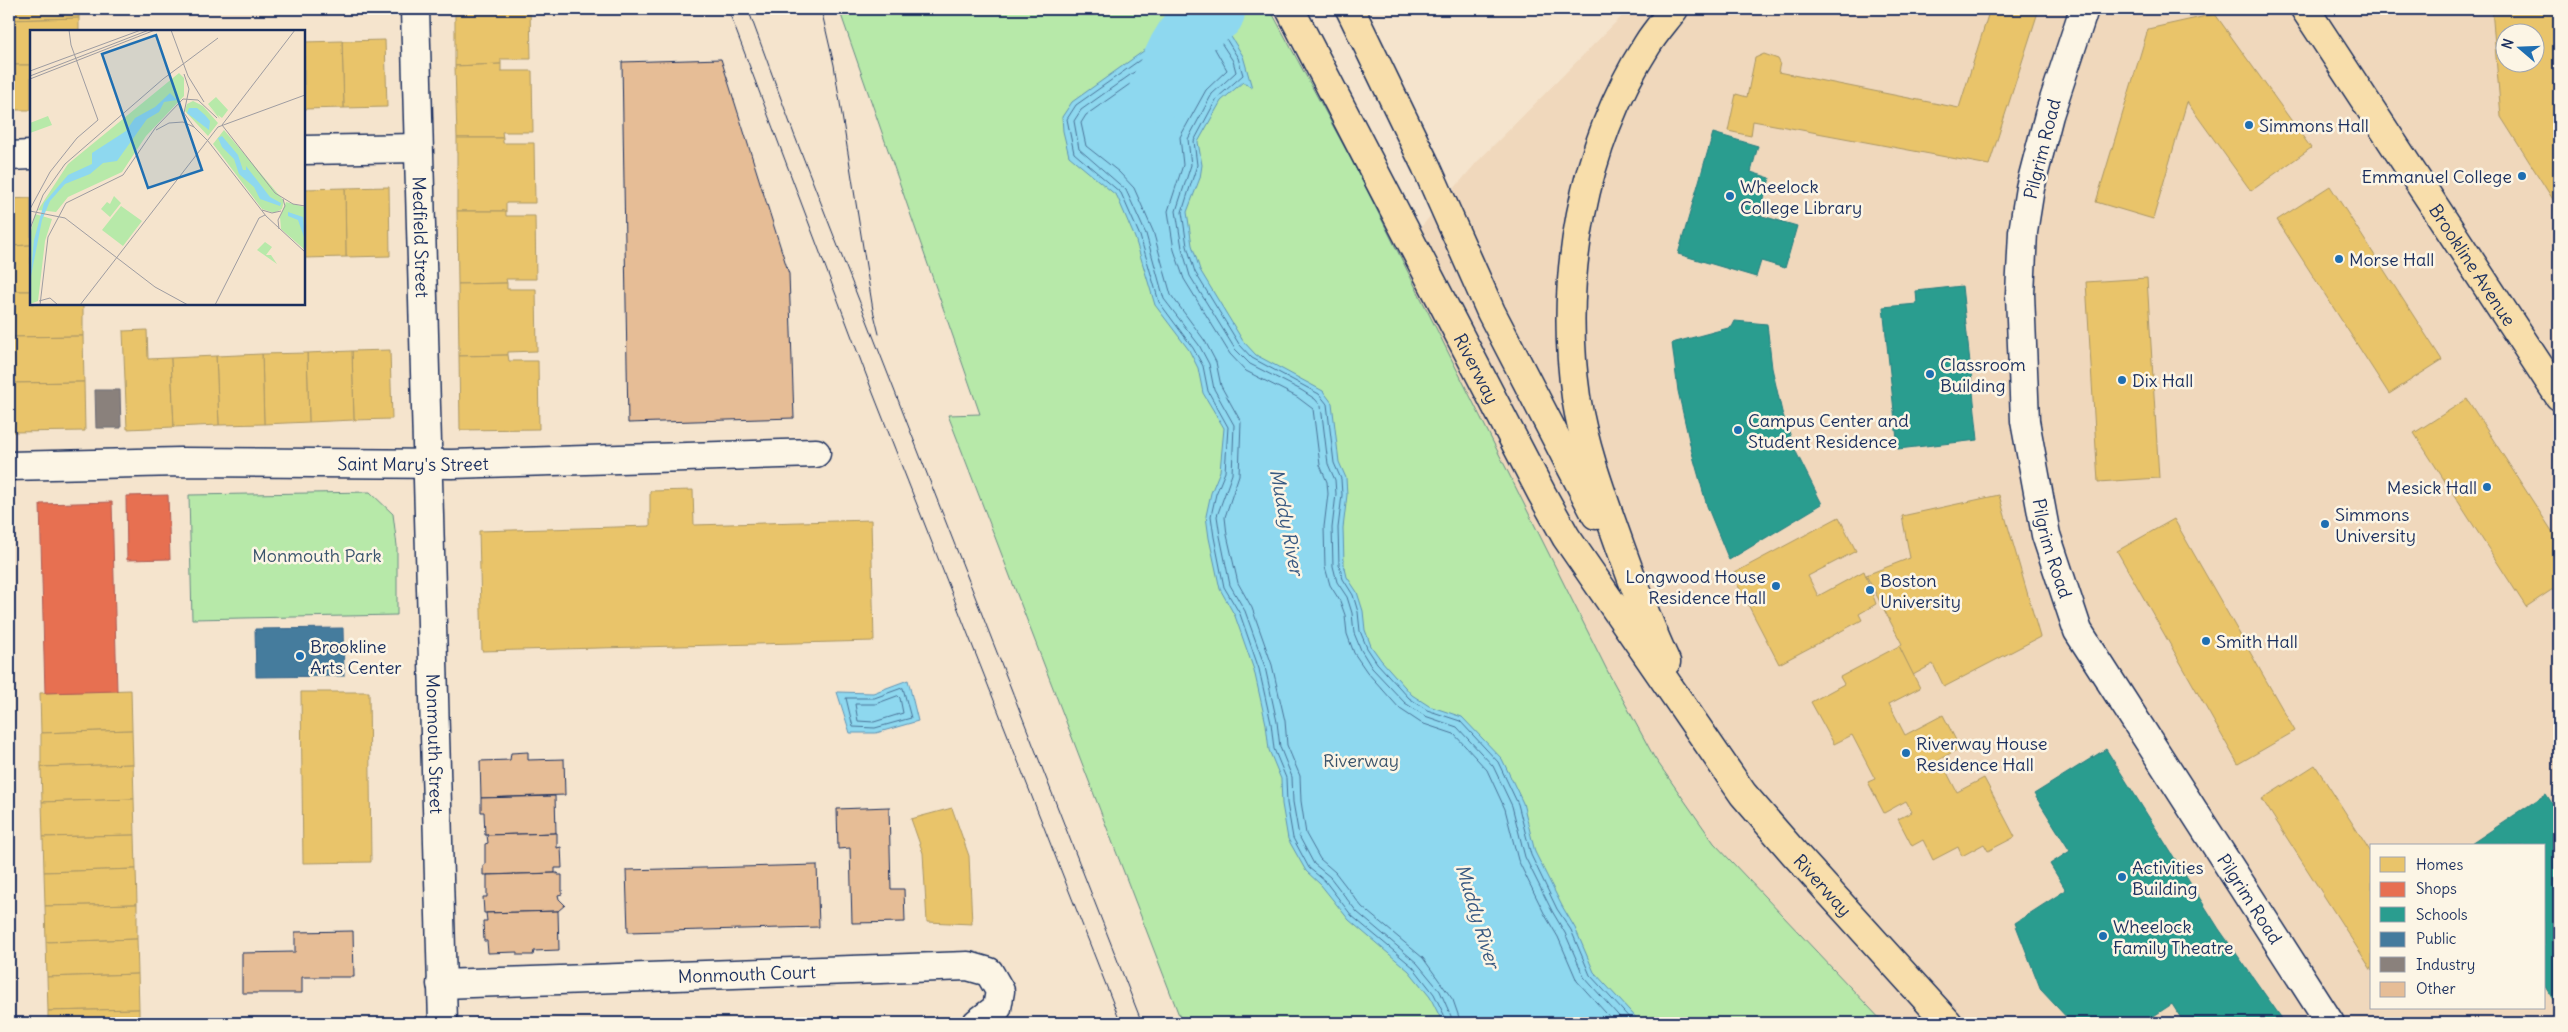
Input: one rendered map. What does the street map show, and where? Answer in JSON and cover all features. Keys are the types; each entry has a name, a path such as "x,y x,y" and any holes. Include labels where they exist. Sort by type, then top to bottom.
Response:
{"highway":[{"name":"Riverway","path":"1290,9 1551,510 1590,573 1744,794 1948,1023"},
{"path":"1350,9 1426,166 1491,312 1637,594"},
{"name":"Riverway","path":"1674,9 1655,33 1635,66 1604,134 1581,215 1572,289 1573,363 1583,430 1601,490 1637,594 1660,650 1705,739"},
{"name":"Brookline Avenue","path":"2304,9 2559,396"}],"street":[{"name":"Medfield Street","path":"415,9 426,464"},
{"name":"Pilgrim Road","path":"2084,9 2049,114 2030,188 2023,232 2020,294 2025,421 2046,535 2078,631 2330,1023"},
{"path":"305,150 418,148"},
{"path":"9,156 30,155"},
{"name":"Saint Mary's Street","path":"9,466 180,462 426,464 816,453"},
{"name":"Monmouth Street","path":"426,464 442,1023"},
{"name":"Monmouth Court","path":"441,984 968,966 989,972 1000,991 997,1008 978,1023"}],"shaded area":[{"path":"1629,9 2559,9 2559,1023 1523,1023 1359,299 1477,162"}],"green space":[{"name":"Riverway","path":"839,9 1270,9 1359,174 1608,672 1654,757 1714,843 1884,1023 1182,1023 948,415 980,414"},
{"name":"Monmouth Park","path":"370,492 393,514 397,546 397,615 192,619 189,495"}],"water":[{"path":"1190,18 1223,24 1243,56 1252,88 1243,82 1221,101 1198,142 1202,165 1200,178 1187,212 1192,245 1200,270 1243,341 1256,355 1323,391 1332,403 1339,462 1346,478 1347,495 1343,528 1344,564 1347,577 1357,592 1363,611 1365,630 1371,646 1412,695 1429,706 1462,717 1502,759 1523,803 1535,852 1575,928 1594,972 1641,1023 1443,1023 1430,997 1409,971 1349,920 1321,885 1306,871 1288,839 1282,804 1281,779 1269,750 1266,724 1254,670 1235,616 1220,589 1209,538 1206,516 1211,493 1220,471 1224,428 1203,393 1198,368 1189,350 1155,305 1135,238 1117,196 1069,156 1063,131 1062,117 1072,102"},
{"path":"908,680 918,721 876,733 850,733 837,692 873,693"}],"building: Homes":[{"path":"9,9 79,9 79,18 9,20"},
{"path":"455,9 530,9 531,59 501,59 501,64 455,66"},
{"path":"1955,9 2039,9 1989,165 1753,121 1751,136 1728,131 1736,94 1747,97 1755,58 1764,54 1778,59 1780,63 1778,72 1959,108 1988,15"},
{"path":"2492,9 2559,9 2559,209 2501,117 2497,72 2546,72 2546,22 2496,22 2496,57"},
{"name":"Simmons Hall","path":"2215,14 2311,148 2251,191 2187,102 2153,219 2096,202 2148,29"},
{"path":"79,18 79,30 30,30 30,65 10,65 9,20"},
{"path":"385,40 387,107 344,108 342,41"},
{"path":"342,41 344,108 305,109 305,42"},
{"path":"501,64 501,71 532,71 533,132 502,132 503,138 457,138 455,66"},
{"path":"10,65 30,65 30,110 11,110"},
{"path":"457,138 503,138 503,143 534,143 535,203 506,203 506,211 457,211"},
{"name":"Morse Hall","path":"2330,186 2442,360 2389,394 2277,220"},
{"path":"389,187 390,256 346,257 345,188"},
{"path":"345,188 346,257 305,258 305,189"},
{"path":"30,198 30,245 9,246 9,199"},
{"path":"457,211 506,211 506,216 535,216 536,279 506,279 507,283 458,284"},
{"path":"30,245 30,291 10,291 9,246"},
{"name":"Dix Hall","path":"2147,278 2159,478 2098,482 2086,282"},
{"path":"507,283 507,289 536,289 537,351 508,352 508,355 459,356 458,284"},
{"path":"10,291 30,291 30,305 83,305 83,336 11,337"},
{"path":"147,330 148,359 171,358 174,427 127,429 123,331"},
{"path":"83,336 84,382 12,383 11,337"},
{"path":"390,350 392,419 354,420 352,351"},
{"path":"352,351 354,420 309,422 307,353"},
{"path":"307,353 309,422 264,424 262,354"},
{"path":"262,354 264,424 219,425 216,356"},
{"path":"508,355 509,361 538,361 539,429 460,430 459,356"},
{"path":"216,356 219,425 174,427 171,358"},
{"path":"84,382 85,431 12,432 12,383"},
{"name":"Mesick Hall","path":"2467,399 2559,542 2559,585 2526,607 2414,433"},
{"path":"693,490 694,525 871,520 874,641 482,651 479,531 650,526 650,491"},
{"path":"1999,495 2040,637 1944,687 1933,664 1913,675 1899,646 1902,644 1866,575 1910,558 1902,516"},
{"name":"Longwood House Residence Hall","path":"1839,517 1856,551 1808,576 1818,596 1864,571 1876,604 1859,614 1862,620 1779,664 1732,574"},
{"name":"Smith Hall","path":"2174,519 2295,731 2238,764 2117,551"},
{"name":"Riverway House Residence Hall","path":"1899,646 1920,688 1889,704 1905,735 1943,715 1960,748 1940,759 1957,792 1984,778 2015,837 1988,851 1984,844 1962,856 1958,847 1933,860 1923,840 1912,846 1898,819 1912,812 1906,801 1884,813 1868,782 1875,779 1852,735 1834,744 1811,702 1844,684 1840,677"},
{"path":"131,690 132,730 41,733 40,693"},
{"path":"301,692 369,692 371,862 303,863"},
{"path":"132,730 133,764 41,767 41,733"},
{"path":"133,764 134,799 42,802 41,767"},
{"path":"2315,765 2370,851 2370,968 2262,799"},
{"path":"134,799 135,835 43,837 42,802"},
{"path":"952,808 969,856 972,924 927,922 923,853 911,819"},
{"path":"135,835 136,869 44,872 43,837"},
{"path":"136,869 137,904 45,906 44,872"},
{"path":"137,904 137,939 46,942 45,906"},
{"path":"137,939 138,974 47,977 46,942"},
{"path":"138,974 139,1009 48,1011 47,977"},
{"path":"139,1009 139,1023 48,1023 48,1011"}],"building: Shops":[{"path":"168,495 170,559 127,560 126,496"},
{"path":"112,502 117,691 45,693 40,504"}],"building: Schools":[{"name":"Wheelock College Library","path":"1713,133 1758,146 1751,172 1770,178 1759,215 1797,226 1785,268 1761,261 1756,277 1678,254"},
{"name":"Classroom Building","path":"1962,286 1978,440 1898,449 1883,307 1917,304 1916,291"},
{"name":"Campus Center and Student Residence","path":"1735,321 1767,324 1772,368 1782,412 1797,454 1822,504 1729,560 1707,506 1691,449 1678,391 1672,343 1732,327"},
{"name":"Activities Building","path":"2106,749 2219,929 2285,1023 2184,1023 2172,1004 2143,1023 2072,1023 2041,990 2015,923 2066,890 2050,864 2070,851 2034,794"},
{"path":"2546,794 2559,814 2559,1009 2546,988 2546,844 2471,844"}],"building: Public":[{"path":"343,628 344,676 256,677 255,629"}],"building: Industry":[{"path":"95,390 120,390 121,428 96,428"}],"building: Other":[{"path":"721,59 789,274 794,418 628,423 622,62"},
{"path":"528,752 528,760 564,759 565,795 481,798 480,761 510,760 511,753"},
{"path":"555,796 556,833 485,835 484,812 481,812 481,798"},
{"path":"889,807 891,889 904,889 905,922 852,923 850,848 838,849 837,809"},
{"path":"557,833 557,848 561,847 562,868 555,868 555,873 483,875 485,844 488,843 487,835"},
{"path":"817,865 819,927 628,932 626,870"},
{"path":"558,873 557,875 562,875 562,894 558,895 565,905 558,911 484,913 483,897 487,897 487,875"},
{"path":"558,911 559,950 534,951 533,955 517,955 517,952 488,953 487,941 484,941 483,921 487,921 486,913"},
{"path":"353,931 354,977 302,977 302,993 242,993 242,953 295,952 295,932"}],"waterway":[{"name":"Muddy River","path":"1159,90 1178,50 1192,27 1215,12"}],"tram line":[{"path":"728,9 873,393 1121,1023"},
{"path":"748,9 794,134 1142,1023"},
{"path":"821,9 834,65 873,310 879,334"}],"place":[{"name":"Simmons Hall","path":"2249,125"},
{"name":"Emmanuel College","path":"2522,176"},
{"name":"Wheelock College Library","path":"1730,196"},
{"name":"Morse Hall","path":"2339,259"},
{"name":"Classroom Building","path":"1930,374"},
{"name":"Dix Hall","path":"2122,380"},
{"name":"Campus Center and Student Residence","path":"1738,430"},
{"name":"Mesick Hall","path":"2487,487"},
{"name":"Simmons University","path":"2325,524"},
{"name":"Longwood House Residence Hall","path":"1776,586"},
{"name":"Boston University","path":"1870,590"},
{"name":"Smith Hall","path":"2206,641"},
{"name":"Brookline Arts Center","path":"300,656"},
{"name":"Riverway House Residence Hall","path":"1906,753"},
{"name":"Activities Building","path":"2122,877"},
{"name":"Wheelock Family Theatre","path":"2103,936"}]}
